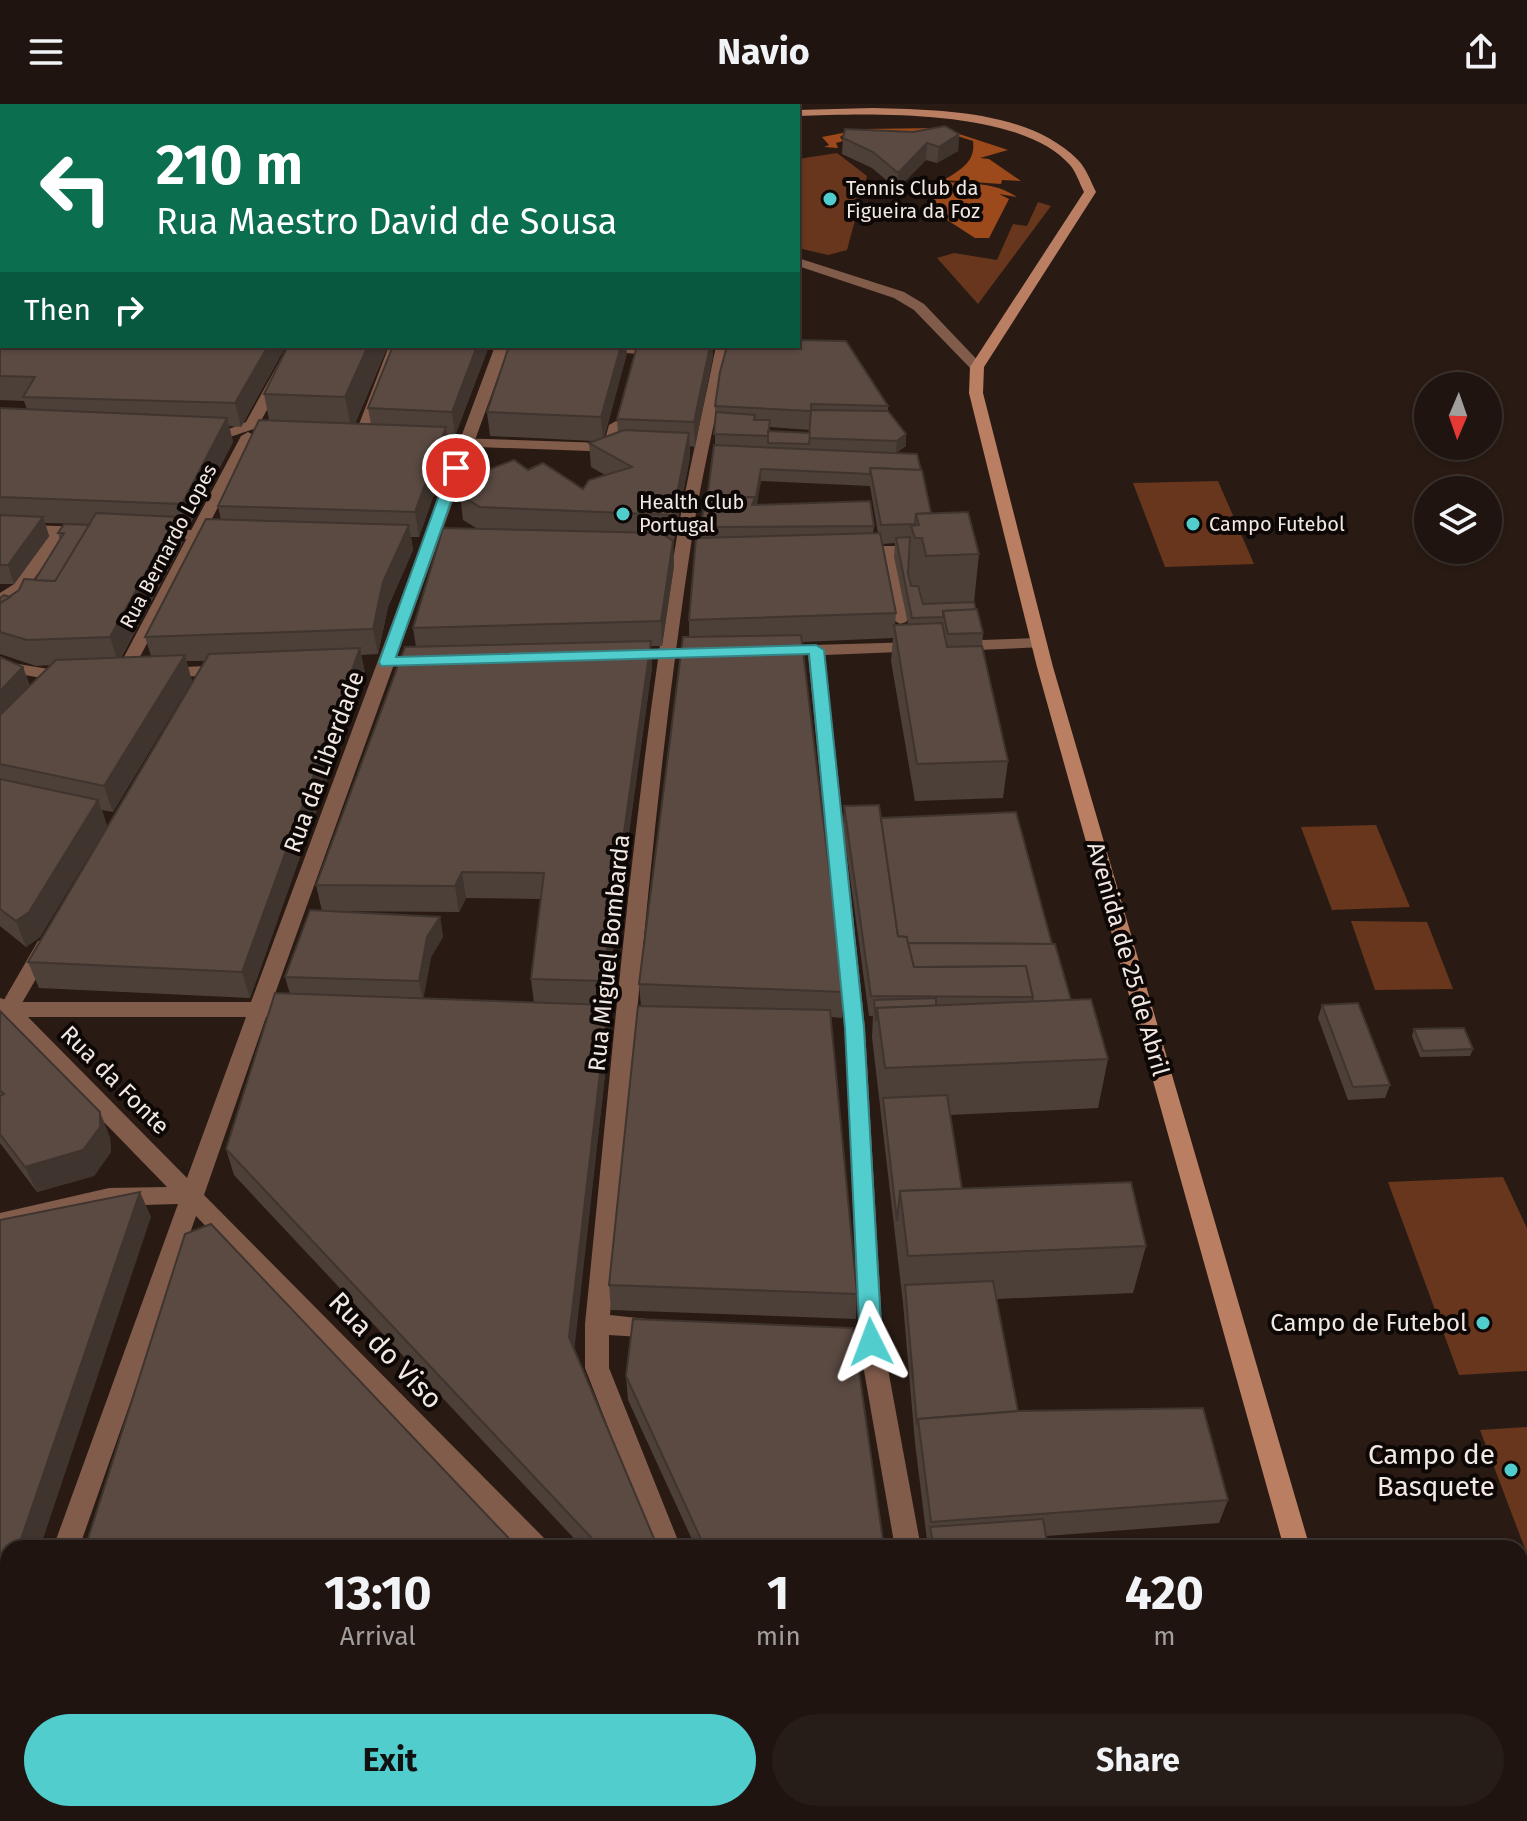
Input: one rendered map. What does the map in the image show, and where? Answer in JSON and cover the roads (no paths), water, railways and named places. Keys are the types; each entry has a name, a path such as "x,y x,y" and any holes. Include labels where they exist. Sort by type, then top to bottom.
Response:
{"main road":[{"path":"800,113 893,107 941,110 1002,120 1036,131 1064,146 1086,171 1090,192 1080,210 977,367"},
{"name":"Avenida de 25 de Abril","path":"977,367 976,393 1038,643 1295,1540"}],"street":[{"path":"800,263 899,295 926,314 977,367"},
{"name":"Rua Bernardo Lopes","path":"208,671 130,674 196,535 294,348"},
{"path":"359,440 395,348"},
{"name":"Rua da Liberdade","path":"69,1540 259,1008 501,348"},
{"path":"614,348 679,352"},
{"path":"632,365 636,349"},
{"name":"Rua Miguel Bombarda","path":"665,1540 597,1368 597,1324 627,1018 668,654 717,351"},
{"path":"405,441 618,448 618,418"},
{"path":"184,432 251,435"},
{"path":"0,529 105,532"},
{"path":"0,600 20,587 60,531"},
{"path":"136,533 243,537"},
{"path":"841,551 933,551"},
{"path":"889,551 900,619"},
{"path":"757,651 1038,643"},
{"path":"816,650 855,1028 871,1342 907,1540"},
{"path":"0,666 50,683 82,677"},
{"path":"193,696 208,671 253,669"},
{"path":"4,1006 54,929"},
{"path":"4,1006 289,1009"},
{"name":"Rua da Fonte","path":"4,1006 192,1195"},
{"path":"0,1222 109,1197 192,1195"},
{"name":"Rua do Viso","path":"192,1195 528,1540"},
{"path":"597,1324 673,1329"},
{"path":"841,1340 871,1342"}],"place":[{"name":"Tennis Club da Figueira da Foz","path":"830,199"},
{"name":"Health Club Portugal","path":"623,514"},
{"name":"Campo Futebol","path":"1193,524"},
{"name":"Campo de Futebol","path":"1483,1323"},
{"name":"Campo de Basquete","path":"1511,1470"}]}
